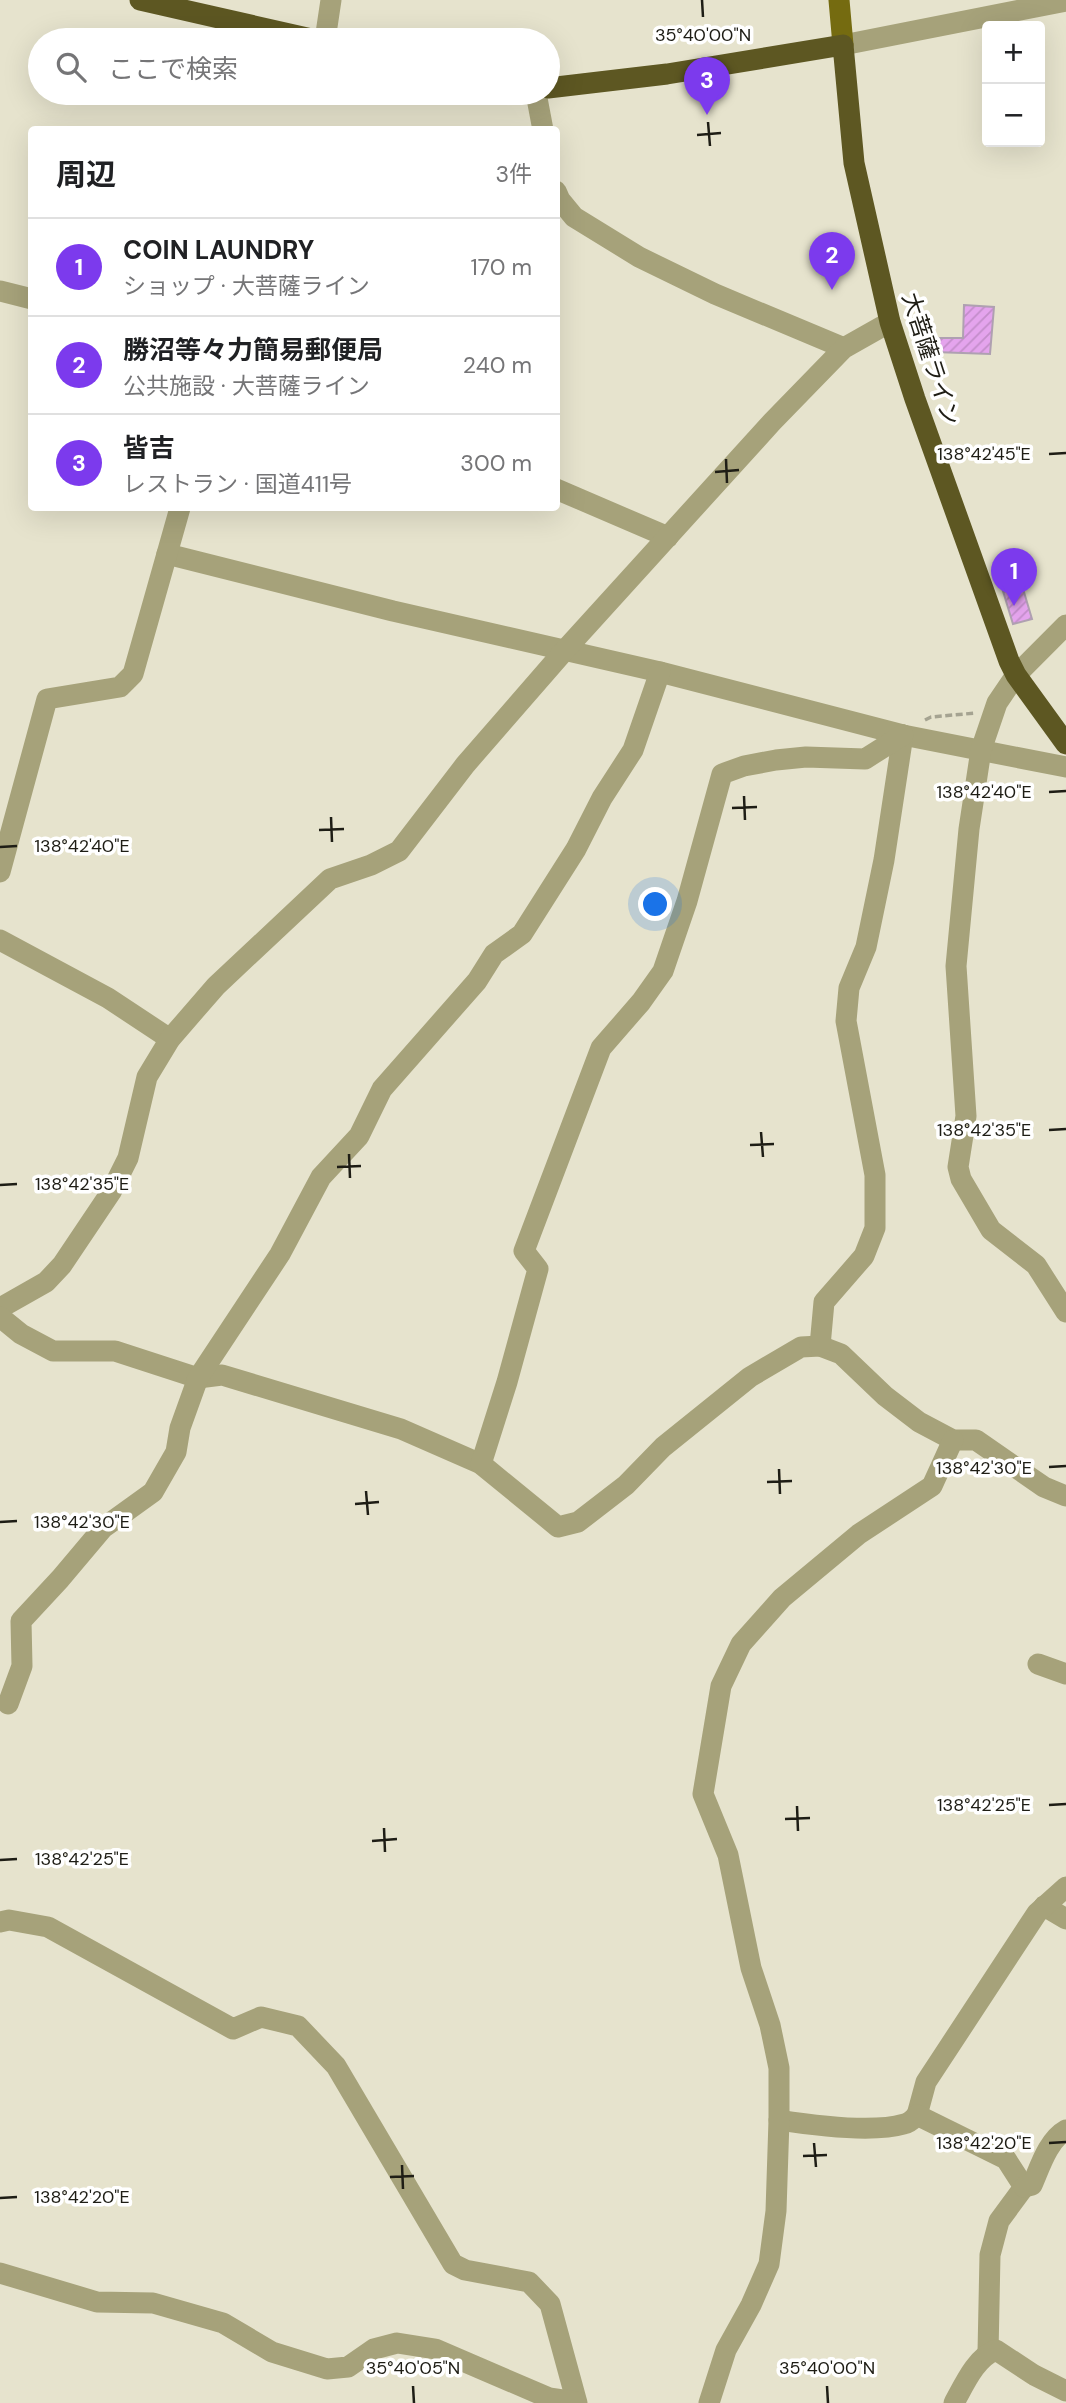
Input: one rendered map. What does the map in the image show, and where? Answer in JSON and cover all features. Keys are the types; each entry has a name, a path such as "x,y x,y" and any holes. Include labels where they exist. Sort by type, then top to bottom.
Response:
{"highway":[{"path":"140,0 263,28"},
{"path":"560,87 667,74 843,45"},
{"name":"大菩薩ライン","path":"843,45 855,163 890,322 919,412 1016,675 1066,744"}],"main road":[{"path":"839,0 843,45"}],"street":[{"path":"326,28 331,0"},
{"path":"843,45 1054,2"},
{"path":"538,105 542,126"},
{"path":"560,200 574,218 639,257 715,294 844,348"},
{"path":"0,291 28,298"},
{"path":"0,1308 46,1282 62,1265 111,1192 128,1158 147,1077 170,1039 216,986 330,879 399,851 465,765 565,650 772,422 844,348 890,322"},
{"path":"560,491 667,537"},
{"path":"0,872 47,699 120,687 132,674 179,511"},
{"path":"167,554 393,611 660,672 903,735 1066,767"},
{"path":"1066,625 1016,675 998,703 981,750 969,829 956,966 966,1116 958,1167 961,1179 992,1230 1036,1265 1066,1312"},
{"path":"8,1704 22,1666 21,1621 61,1579 103,1528 153,1492 176,1452 180,1428 198,1378 280,1254 321,1177 359,1136 382,1089 477,981 494,954 522,934 576,849 602,798 633,750 660,672"},
{"path":"820,1346 824,1302 864,1256 875,1228 875,1175 846,1021 849,988 866,947 884,860 903,735"},
{"path":"481,1464 507,1382 537,1269 524,1251 601,1048 641,1002 663,971 687,901 722,774 744,766 776,760 818,757 865,759 903,735"},
{"path":"0,940 108,998 170,1039"},
{"path":"0,1317 20,1334 53,1351 115,1351 198,1378 222,1375 285,1392 401,1429 481,1464 558,1527 578,1522 626,1485 663,1447 750,1377 801,1348 820,1346 841,1354 885,1396 919,1422 953,1440 976,1440 1044,1487 1066,1496"},
{"path":"709,2403 726,2350 751,2305 769,2264 776,2211 779,2120 779,2068 770,2025 751,1968 728,1855 703,1794 721,1686 741,1644 782,1598 859,1534 932,1486 953,1440"},
{"path":"1038,1664 1066,1674"},
{"path":"779,2120 815,2126 888,2127 907,2123 917,2115 926,2082 1037,1913 1066,1887"},
{"path":"1044,1906 1066,1919"},
{"path":"0,1922 9,1920 48,1927 233,2029 261,2017 298,2026 336,2066 453,2264 465,2270 529,2282 550,2304 576,2402 549,2398 435,2349 397,2343 374,2349 348,2367 327,2369 272,2352 223,2323 153,2303 97,2302 0,2273"},
{"path":"917,2115 1006,2159 1024,2187"},
{"path":"988,2353 990,2255 999,2221 1024,2187 1032,2185 1049,2148 1061,2132 1066,2130"},
{"path":"954,2403 968,2377 988,2353 996,2350 1034,2375 1066,2391"}],"path":[{"path":"903,735 931,716 995,712"}],"building":[{"path":"964,305 994,307 990,354 935,352 935,338 963,338"},
{"path":"1021,582 1032,619 1013,624 1002,588"}],"place":[{"name":"皆吉","path":"707,115"},
{"name":"勝沼等々力簡易郵便局","path":"832,290"},
{"name":"COIN LAUNDRY","path":"1014,606"}]}
